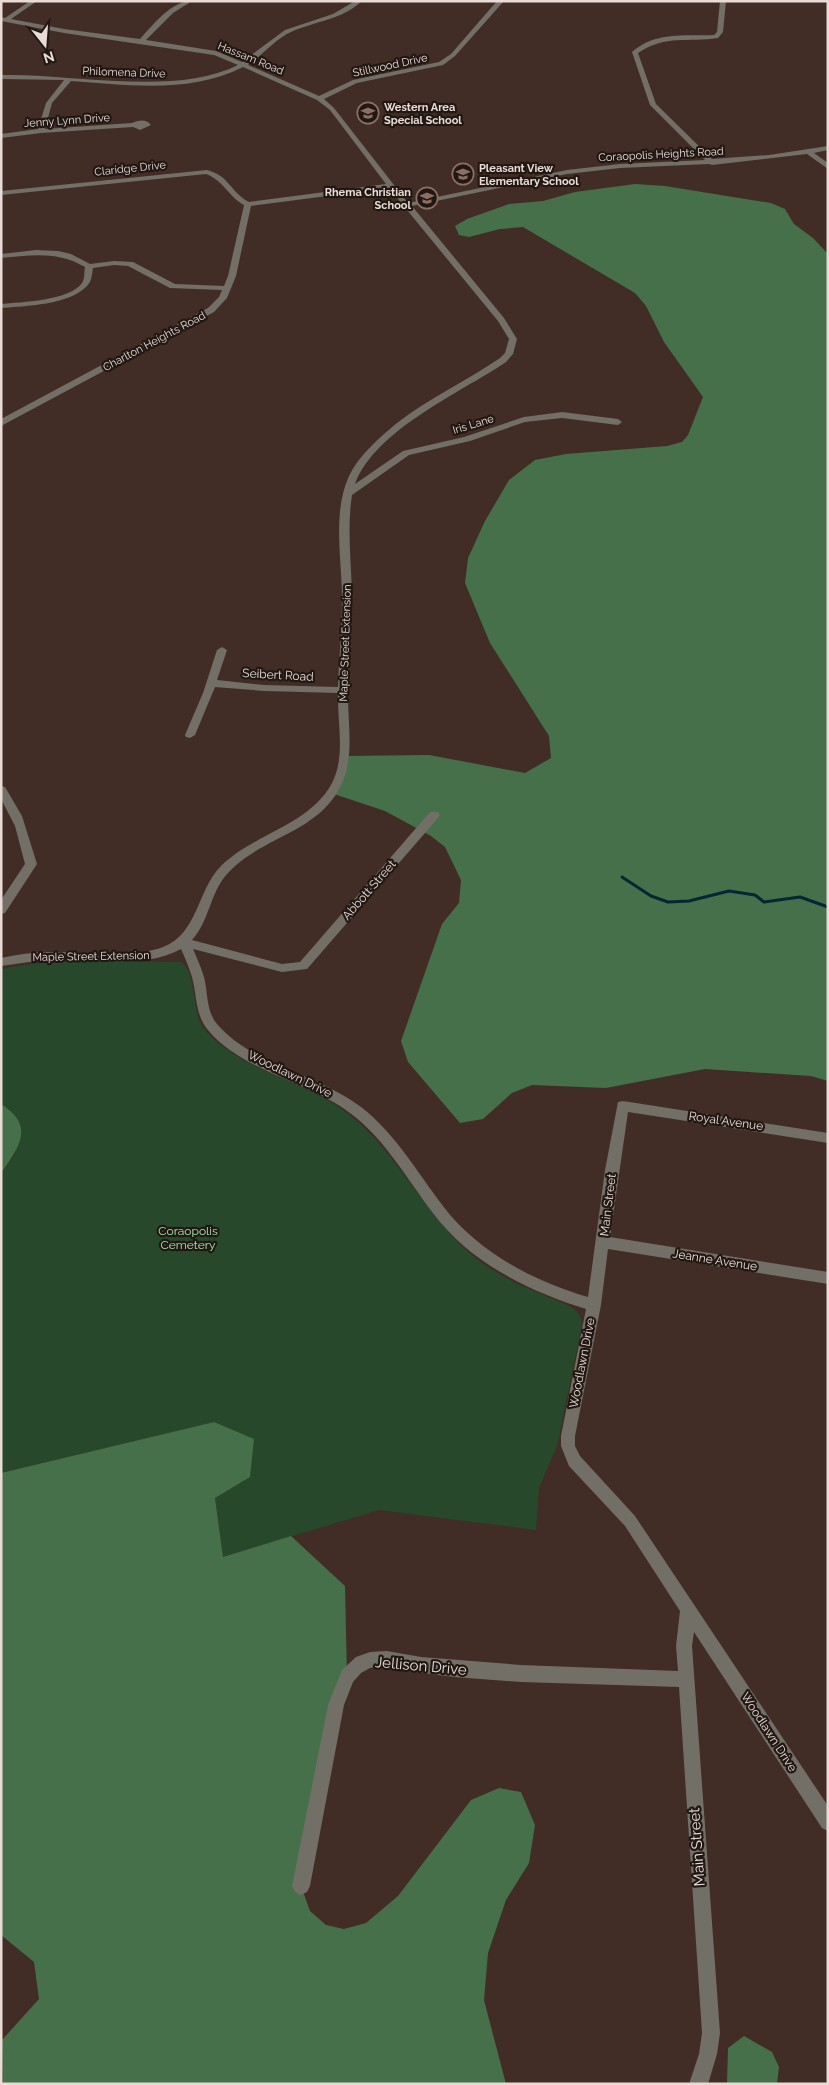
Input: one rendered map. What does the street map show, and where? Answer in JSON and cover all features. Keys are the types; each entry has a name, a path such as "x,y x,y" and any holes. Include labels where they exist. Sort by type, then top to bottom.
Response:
{"street":[{"path":"4,20 34,1"},
{"path":"141,41 171,12 189,1"},
{"name":"Philomena Drive","path":"1,77 133,84 178,83 204,79 244,65 288,31 348,11 359,1"},
{"name":"Stillwood Drive","path":"319,99 355,81 440,64 453,55 501,1"},
{"path":"712,163 653,105 635,52 663,38 710,37 718,35 724,1"},
{"name":"Hassam Road","path":"4,20 64,31 216,53 319,99 332,109 407,205"},
{"path":"41,131 49,104 68,80"},
{"name":"Jenny Lynn Drive","path":"1,136 41,131 134,126"},
{"name":"Coraopolis Heights Road","path":"407,205 589,170 760,160 828,148"},
{"path":"809,152 828,167"},
{"name":"Claridge Drive","path":"1,193 187,172 207,172 219,176 237,198 248,204"},
{"path":"248,204 391,186"},
{"name":"Charlton Heights Road","path":"1,423 210,310 223,298 232,276 248,204"},
{"name":"Maple Street Extension","path":"1,962 44,956 147,956 170,950 184,942 196,927 210,891 225,869 244,853 313,810 324,801 338,784 343,756 348,494 355,473 391,431 430,403 496,365 509,354 513,339 506,326 407,205"},
{"path":"1,256 44,252 61,254 76,257 90,266 114,263 130,264 173,286 226,288"},
{"path":"1,306 54,299 74,292 85,283 90,266"},
{"name":"Iris Lane","path":"348,494 406,453 467,439 524,420 562,415 618,422"},
{"path":"190,734 212,683 222,650"},
{"name":"Seibert Road","path":"212,683 264,688 343,690"},
{"path":"1,790 11,804 25,836 31,864 1,910"},
{"name":"Abbott Street","path":"184,942 282,968 303,966 434,814"},
{"name":"Woodlawn Drive","path":"184,942 194,965 205,1015 212,1027 226,1040 348,1104 379,1134 449,1223 492,1260 516,1275 542,1287 568,1298 594,1304 571,1418 568,1446 574,1461 630,1520 828,1822"},
{"name":"Main Street","path":"594,1304 623,1106"},
{"name":"Royal Avenue","path":"623,1106 828,1138"},
{"name":"Jeanne Avenue","path":"603,1242 828,1278"},
{"name":"Main Street","path":"688,1609 684,1646 711,2033 708,2054 698,2084"},
{"name":"Jellison Drive","path":"301,1886 340,1692 347,1677 355,1667 363,1662 388,1660 498,1673 687,1679"}],"green space":[{"path":"635,184 665,186 771,203 785,209 794,224 813,238 828,254 828,1081 811,1076 705,1069 606,1088 532,1085 512,1093 483,1119 460,1123 408,1062 401,1041 442,924 459,903 461,880 445,847 431,836 385,811 331,793 343,756 429,755 525,773 551,758 549,736 490,643 465,583 468,558 485,521 509,480 535,460 566,454 667,446 682,442 688,435 703,397 664,342 646,306 635,293 523,227 500,229 469,237 459,235 455,226 467,219 509,204 543,201 575,192"},
{"name":"Coraopolis Cemetery","path":"68,962 180,962 185,965 191,978 199,1021 213,1039 246,1061 328,1100 343,1110 372,1135 444,1227 462,1247 494,1271 529,1289 566,1304 579,1315 582,1325 557,1446 539,1488 536,1530 379,1510 223,1557 215,1498 250,1477 214,1422 1,1473 1,1173 15,1154 10,1110 1,1104 1,969 23,965"},
{"path":"1,1104 12,1112 18,1120 21,1128 21,1137 14,1154 1,1173"},
{"path":"214,1422 254,1439 250,1477 215,1498 223,1557 291,1536 345,1586 347,1677 301,1886 310,1911 326,1925 344,1929 366,1923 398,1896 471,1800 499,1788 521,1792 535,1825 529,1863 506,1900 488,1953 484,2000 506,2084 3,2084 2,2040 39,1999 34,1962 1,1935 1,1473"},
{"path":"744,2036 772,2052 779,2067 777,2084 727,2084 728,2048"}],"waterway":[{"path":"622,877 651,896 668,902 689,901 729,891 755,895 764,902 800,897 828,907"}],"place":[{"name":"Western Area Special School","path":"368,113"},
{"name":"Pleasant View Elementary School","path":"463,174"},
{"name":"Rhema Christian School","path":"427,198"}]}
